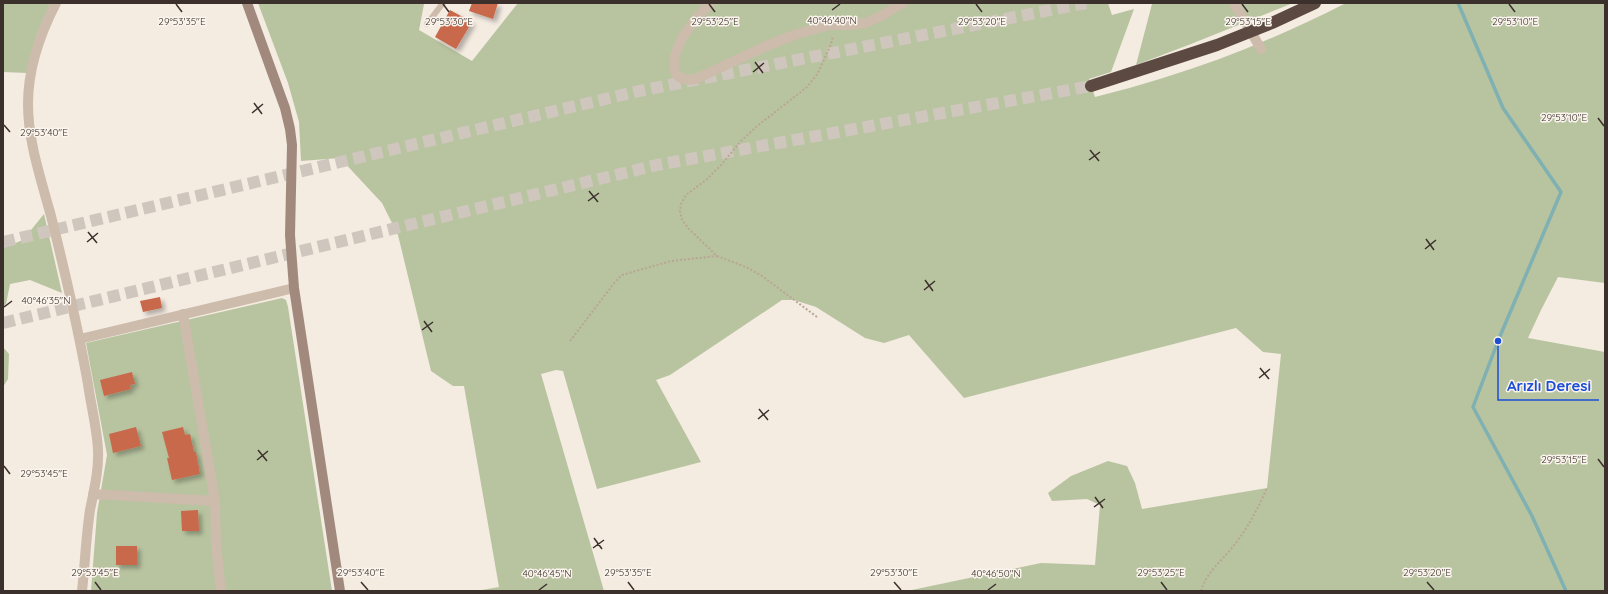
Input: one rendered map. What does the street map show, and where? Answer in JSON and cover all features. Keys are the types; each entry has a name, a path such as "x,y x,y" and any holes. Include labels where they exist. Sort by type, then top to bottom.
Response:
{"highway":[{"path":"1091,86 1217,45 1272,23 1315,3"}],"street":[{"path":"56,3 38,46 30,75 28,122 32,144 63,263 80,339 98,450 97,474 93,494 82,591"},
{"path":"248,3 290,129 292,145 290,235 294,288 340,591"},
{"path":"710,3 686,32 680,42 674,64 675,73 679,78 687,81 715,71 764,47 813,29 834,25 866,23 883,16 904,3"},
{"path":"1234,3 1261,49"},
{"path":"80,339 294,288"},
{"path":"183,314 215,501 216,546 221,591"},
{"path":"93,494 215,501"}],"lane":[{"path":"427,24 443,3"}],"path":[{"path":"817,317 762,276 746,267 718,256 689,229 682,220 680,211 681,204 686,195 706,180 722,165 741,141 756,127 807,87 818,73 831,44 834,25"},
{"path":"570,340 622,275 671,261 718,256"},
{"path":"1201,591 1209,576 1235,545 1253,520 1268,488"}],"green space":[{"path":"3,3 51,3 36,37 27,73 3,72"},
{"path":"258,3 423,3 419,30 472,61 518,3 1108,3 1112,15 1134,9 1111,72 1089,79 1095,97 1187,71 1233,54 1279,35 1346,3 1605,3 1605,283 1558,277 1528,338 1605,352 1605,591 907,591 1041,563 1095,565 1100,505 1087,499 1052,501 1048,493 1071,476 1108,461 1127,466 1135,483 1142,509 1267,488 1281,354 1263,352 1236,328 964,398 909,335 884,343 865,338 816,307 794,300 782,300 670,375 656,380 701,462 597,489 563,371 556,370 541,374 604,591 476,591 499,587 464,386 453,386 431,371 398,235 382,203 340,158 301,161 299,122 288,83"},
{"path":"1293,3 1136,65 1152,4"},
{"path":"44,214 62,293 30,280 10,284 6,304 3,307 3,248 23,240"},
{"path":"282,298 286,300 288,307 332,591 91,591 97,513 107,455 86,343"},
{"path":"3,347 9,354 8,379 3,387"}],"building":[{"path":"472,3 498,3 493,19 469,11"},
{"path":"450,10 472,22 456,49 435,37"},
{"path":"160,297 162,308 143,312 140,301"},
{"path":"132,372 135,384 130,385 131,389 104,396 100,380"},
{"path":"136,427 141,446 113,453 109,434"},
{"path":"183,427 185,435 190,434 194,452 196,452 200,474 172,480 167,458 169,458 162,432"},
{"path":"198,510 199,531 182,531 181,511"},
{"path":"116,546 137,546 137,565 116,565"}],"waterway":[{"path":"1458,3 1503,108 1561,192 1498,341 1473,407 1532,516 1566,591"}],"tunnel":[{"path":"3,242 639,91 1086,3"},
{"path":"3,323 657,165 1091,86"}],"place":[{"name":"Arızlı Deresi","path":"1498,341"}]}
